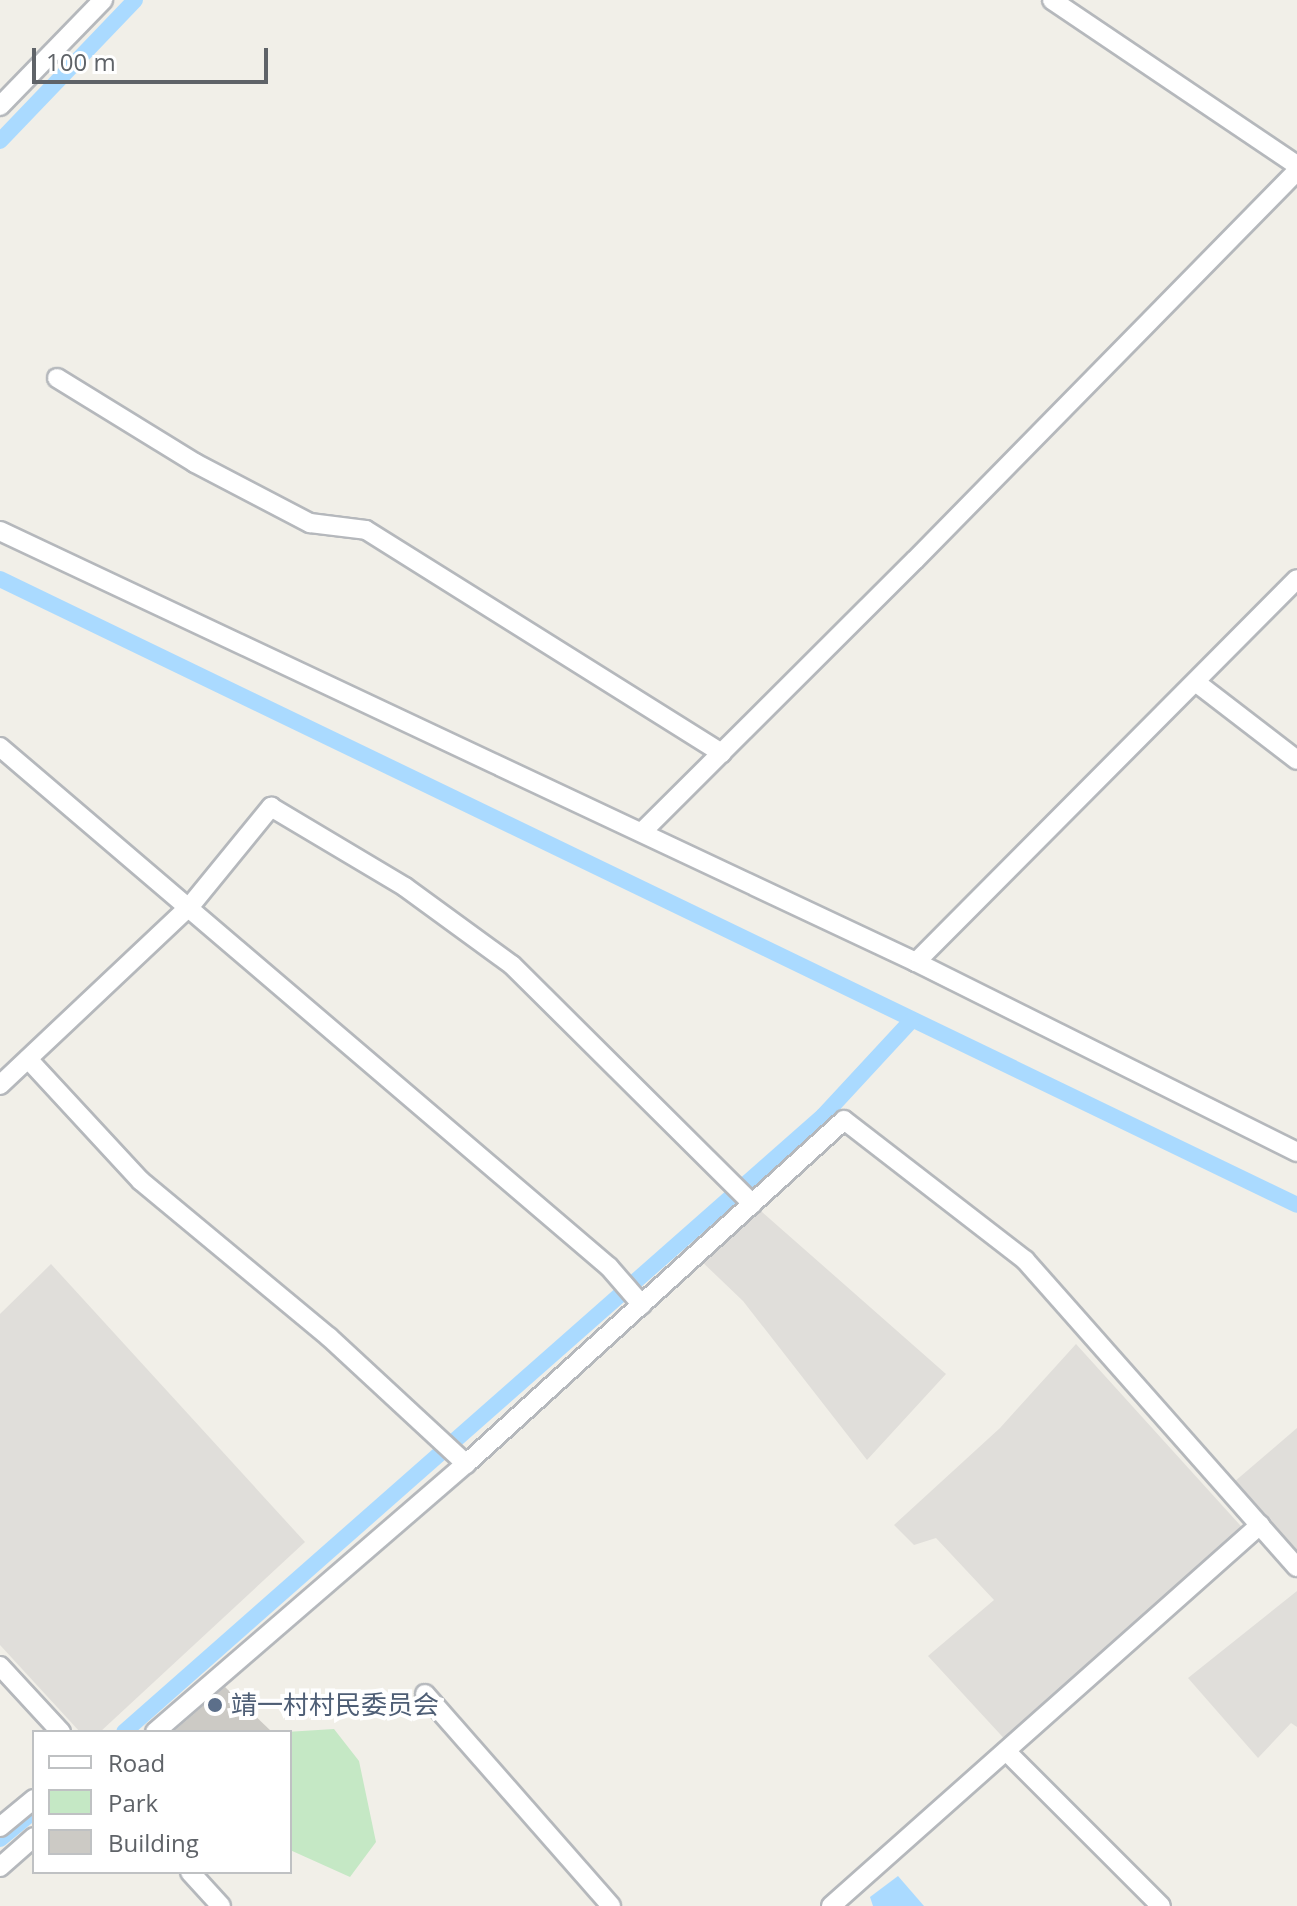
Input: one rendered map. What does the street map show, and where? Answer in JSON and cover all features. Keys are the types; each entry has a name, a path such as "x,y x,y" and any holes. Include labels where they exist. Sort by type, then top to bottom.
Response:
{"street":[{"path":"4,96 103,0"},
{"path":"642,832 1297,168 1052,0"},
{"path":"57,378 195,463 310,523 366,530 722,753"},
{"path":"0,531 916,962 1297,1152"},
{"path":"916,962 1197,683 1297,579"},
{"path":"1197,683 1297,760"},
{"path":"0,747 609,1267 642,1305"},
{"path":"0,1085 188,908 271,807 405,887 512,965 753,1204"},
{"path":"28,1059 141,1181 329,1337 466,1463"},
{"path":"157,1730 466,1463 844,1120 1025,1260 1297,1567"},
{"path":"831,1906 1260,1525"},
{"path":"0,1666 59,1730"},
{"path":"425,1694 611,1906"},
{"path":"1006,1751 1161,1906"},
{"path":"0,1827 32,1801"},
{"path":"0,1867 32,1839"},
{"path":"192,1874 221,1906"}],"shaded area":[{"path":"753,1204 946,1374 867,1460 743,1301 696,1256"},
{"path":"51,1264 305,1542 102,1730 78,1730 0,1645 0,1314"},
{"path":"1076,1344 1249,1535 1011,1746 928,1656 994,1600 936,1538 914,1545 894,1525 1000,1428"},
{"path":"1297,1428 1297,1567 1227,1488"},
{"path":"1297,1591 1297,1727 1291,1723 1258,1758 1188,1678"}],"green space":[{"path":"334,1729 359,1761 376,1842 350,1877 292,1851 292,1732"}],"water":[{"path":"898,1876 924,1906 873,1906 870,1897"}],"building":[{"name":"靖一村村民委员会","path":"225,1687 270,1730 175,1730"}],"waterway":[{"path":"0,141 135,0"},
{"path":"0,579 1297,1205"},
{"path":"126,1730 823,1116 912,1020"},
{"path":"0,1839 32,1813"}],"place":[{"name":"靖一村村民委员会","path":"215,1705"}]}
